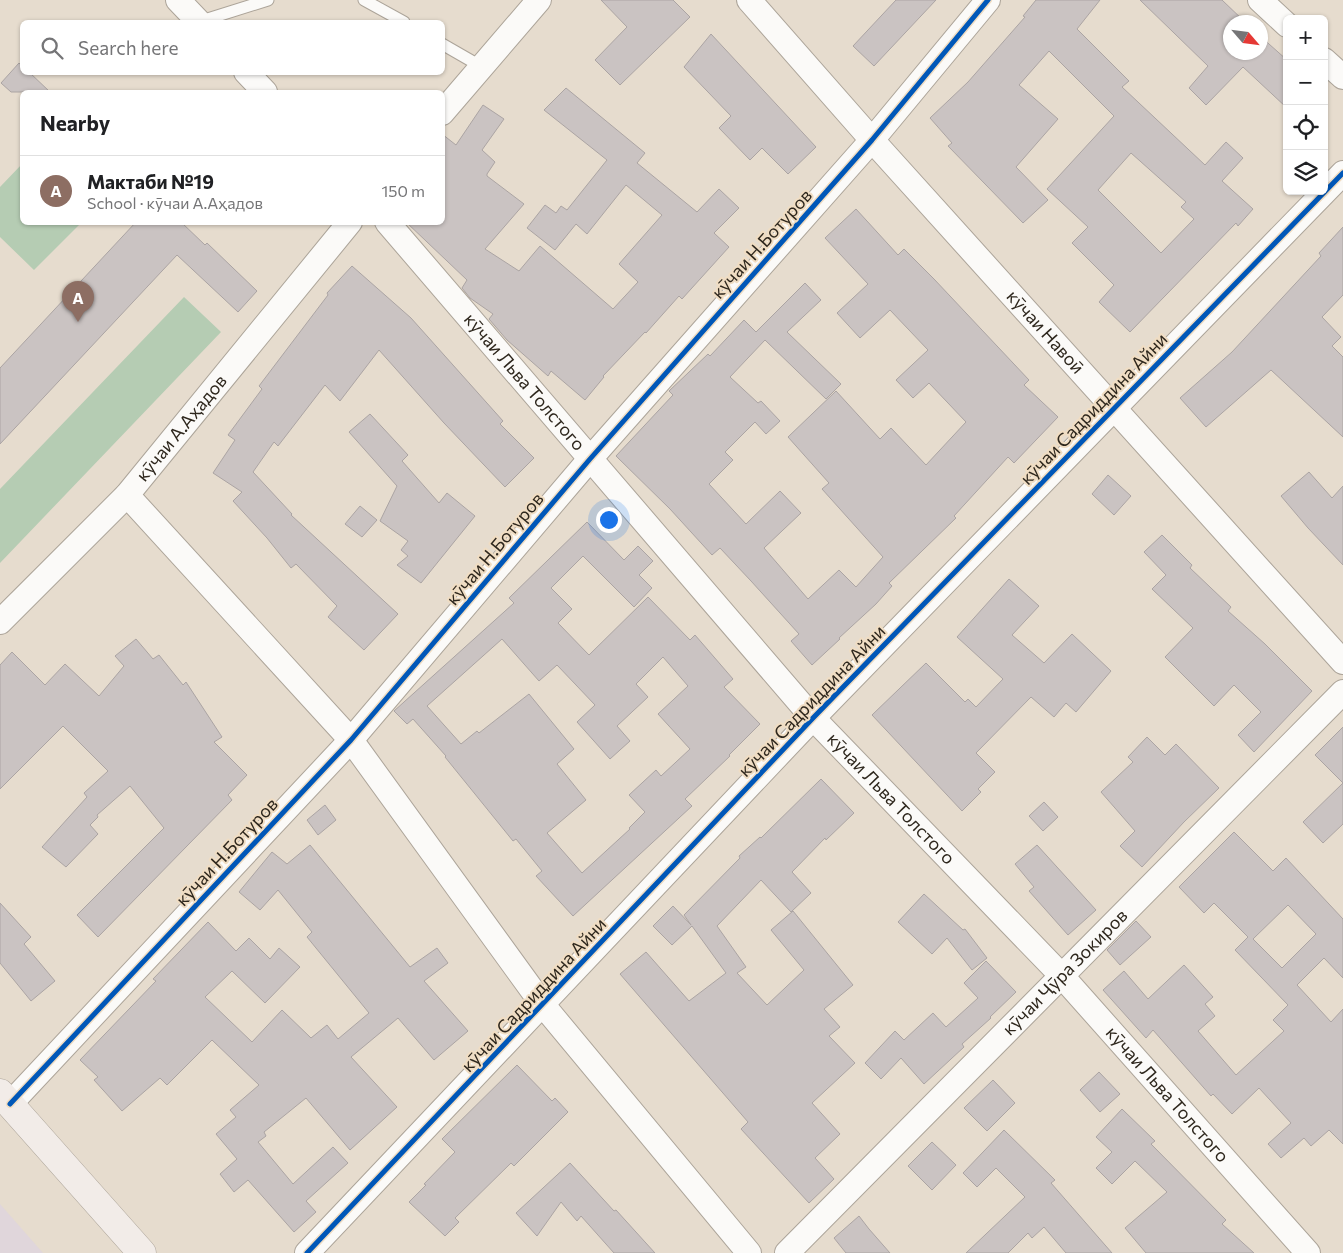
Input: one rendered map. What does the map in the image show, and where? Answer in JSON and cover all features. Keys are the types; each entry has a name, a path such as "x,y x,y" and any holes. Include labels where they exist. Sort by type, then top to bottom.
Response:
{"street":[{"path":"178,0 197,20"},
{"path":"445,110 539,0"},
{"name":"кӯчаи Навоӣ","path":"749,0 872,140 1343,662"},
{"name":"кӯчаи Н.Ботуров","path":"5,1098 350,740 590,459 872,140 988,0"},
{"path":"1260,0 1283,21"},
{"path":"1328,64 1343,78"},
{"path":"249,75 264,90"},
{"name":"кӯчаи Садриддина Айни","path":"307,1253 814,718 1343,173"},
{"name":"кӯчаи А.Аҳадов","path":"0,622 127,496 348,225"},
{"name":"кӯчаи Льва Толстого","path":"390,225 814,718 1061,976 1308,1253"},
{"path":"127,496 350,740 543,1005 749,1253"},
{"name":"кӯчаи Ҷӯра Зокиров","path":"787,1253 1343,692"},
{"path":"5,1098 142,1253"}],"lane":[{"path":"205,20 268,0"},
{"path":"364,0 400,20"},
{"path":"445,46 482,67"}],"shaded area":[{"path":"0,1204 43,1253 0,1253"}],"green space":[{"path":"20,166 20,225 79,225 34,270 0,237 0,187"},
{"path":"184,297 221,332 0,563 0,489"}],"building":[{"path":"601,0 673,0 690,17 620,85 595,60 627,27"},
{"path":"896,0 936,0 874,66 853,46"},
{"path":"1036,0 1100,0 1077,29 1129,81 1122,87 1205,165 1226,142 1243,158 1222,181 1253,209 1238,226 1236,223 1130,332 1099,302 1114,285 1072,243 1088,227 1047,189 1114,116 1049,51 1019,85 1058,119 1016,167 1048,200 1023,223 948,146 952,143 930,118 968,82 1025,17 1023,16","holes":["1131,153 1186,202 1181,207 1194,219 1161,253 1098,190"]},
{"path":"1140,0 1222,0 1238,15 1223,15 1223,60 1268,60 1268,43 1283,56 1283,104 1243,67 1206,105 1189,88 1208,66"},
{"path":"711,34 816,147 788,174 762,148 750,160 719,128 731,116 684,67"},
{"path":"19,63 20,75 32,75 48,90 20,90 20,92 11,92 1,83"},
{"path":"566,88 645,153 637,163 697,212 719,189 739,208 714,233 729,247 682,299 679,296 646,333 603,376 585,400 551,371 548,376 507,340 489,319 493,314 470,298 462,288 467,280 409,225 445,225 445,136 456,145 483,105 504,119 482,150 495,162 487,176 524,204 485,249 519,271 540,246 613,309 638,282 619,264 662,215 626,185 587,234 576,224 555,250 527,228 545,205 556,213 561,206 567,210 607,160 544,110"},
{"path":"856,209 898,255 904,249 934,279 1029,380 1024,385 1058,417 1014,463 1008,457 954,516 956,518 889,583 892,586 876,604 812,665 791,641 799,634 751,581 720,548 712,555 670,509 616,456 673,395 669,391 708,354 710,356 744,320 756,332 805,283 821,300 787,332 841,384 826,399 765,340 730,377 758,403 761,401 780,421 766,434 755,422 725,452 733,460 709,484 746,524 780,491 801,513 764,548 808,599 839,570 856,587 883,557 822,489 829,483 788,437 836,391 880,439 891,428 926,465 966,422 929,383 913,398 896,380 928,350 890,310 860,338 837,313 868,284 825,238"},
{"path":"133,225 184,225 205,245 207,243 257,291 238,312 177,255 0,444 0,368"},
{"path":"1343,227 1343,295 1322,317 1341,337 1332,346 1343,357 1343,437 1271,370 1206,427 1180,398 1232,352 1321,256 1319,253"},
{"path":"352,266 411,318 503,421 500,424 534,458 505,487 444,423 379,350 340,401 325,385 278,446 274,442 253,472 291,515 398,614 364,650 328,617 337,606 296,564 291,568 233,501 242,492 213,473 235,440 228,435 262,389 259,386 328,295 327,293"},
{"path":"370,414 408,455 402,461 439,503 447,493 475,516 421,583 397,565 408,556 401,550 408,541 380,521 397,486 349,432"},
{"path":"1309,472 1332,498 1343,486 1343,565 1281,496"},
{"path":"1108,475 1131,496 1114,515 1092,494"},
{"path":"360,506 377,520 362,537 345,524"},
{"path":"587,522 624,560 638,546 653,561 639,575 652,588 634,607 583,556 551,588 572,609 558,623 589,655 648,597 690,640 695,635 733,679 724,687 760,724 685,799 692,806 573,916 536,876 542,871 516,839 513,841 446,756 413,719 407,724 394,711 514,603 509,598","holes":["502,639 539,681 557,665 595,705 577,722 610,759 630,741 617,726 648,697 636,684 663,657 688,686 658,714 690,749 661,776 656,770 629,795 645,812 630,829 582,873 547,833 586,800 557,764 574,749 529,694 479,733 477,731 461,744 427,706"]},
{"path":"1162,535 1192,565 1190,568 1231,607 1228,611 1265,644 1312,691 1254,752 1238,735 1261,712 1234,685 1214,706 1165,657 1193,628 1152,589 1166,575 1144,552"},
{"path":"1009,579 1039,606 1012,635 1044,663 1072,634 1111,671 1076,712 1066,703 1054,717 1031,697 976,753 995,772 978,789 981,792 962,811 872,715 926,663 965,702 968,699 976,707 1003,679 957,637"},
{"path":"136,639 153,659 159,655 183,685 186,682 222,737 214,742 247,775 228,795 232,800 98,937 77,915 164,828 130,786 97,815 98,817 90,825 98,834 66,867 42,847 87,797 84,793 108,771 63,726 0,789 0,665 12,652 45,685 65,664 99,696 124,666 115,656"},
{"path":"1343,727 1343,783 1315,755"},
{"path":"1147,737 1165,755 1176,744 1219,788 1142,867 1120,846 1135,831 1101,792 1133,762 1128,757"},
{"path":"821,779 854,813 826,840 825,838 792,872 811,893 791,912 761,880 717,926 746,967 737,973 767,1005 804,970 771,930 793,911 853,985 824,1009 840,1027 829,1036 855,1063 812,1103 840,1134 815,1158 834,1179 809,1203 741,1129 748,1122 620,974 646,952 689,1001 726,973 692,926 672,945 653,926 673,906 691,925 684,915 740,858 739,856 761,838"},
{"path":"1343,783 1343,824 1323,843 1303,822"},
{"path":"1044,802 1058,817 1043,831 1029,816"},
{"path":"325,805 336,820 318,835 307,820"},
{"path":"1234,832 1273,871 1286,858 1343,919 1343,978 1324,958 1297,985 1331,1022 1343,1009 1343,1144 1329,1130 1311,1146 1304,1138 1281,1158 1268,1144 1291,1123 1259,1088 1232,1114 1213,1094 1211,1096 1153,1030 1146,1038 1103,990 1124,971 1148,999 1184,965 1213,997 1205,1004 1215,1016 1198,1031 1236,1075 1284,1031 1273,1020 1288,1005 1235,950 1248,937 1214,903 1204,913 1179,887","holes":["1288,905 1316,934 1282,968 1253,939"]},
{"path":"310,845 410,967 437,948 448,963 424,981 468,1031 434,1060 398,1018 351,1057 397,1107 350,1150 306,1098 264,1132 266,1136 258,1142 293,1184 333,1147 348,1163 306,1201 316,1212 294,1232 248,1180 234,1192 220,1174 237,1159 216,1134 236,1117 230,1110 259,1085 212,1040 167,1085 160,1078 122,1111 94,1080 98,1077 80,1060 156,981 153,979 208,922 236,951 249,938 270,959 279,948 300,967 265,1003 232,971 205,997 252,1042 282,1010 311,1038 327,1025 338,1039 369,1013 307,937 312,932 278,890 260,910 239,892 272,852 287,864"},
{"path":"1037,845 1096,910 1068,935 1029,891 1034,887 1015,864"},
{"path":"924,894 963,930 965,929 987,958 972,970 947,938 932,954 898,922"},
{"path":"0,903 31,937 24,944 55,981 31,1001 0,963"},
{"path":"1136,921 1151,937 1120,965 1107,950"},
{"path":"986,961 1016,992 962,1044 964,1047 924,1084 901,1058 881,1079 865,1063 895,1031 904,1040 933,1013 946,1027 978,998 964,983"},
{"path":"517,1065 552,1101 555,1098 568,1112 514,1166 511,1163 455,1218 459,1222 445,1236 409,1202 455,1152 442,1139"},
{"path":"1099,1072 1120,1094 1100,1112 1080,1090"},
{"path":"993,1080 1015,1103 987,1131 964,1108"},
{"path":"1122,1109 1155,1141 1151,1144 1226,1220 1222,1224 1254,1253 1146,1253 1125,1228 1167,1192 1135,1161 1112,1184 1096,1168 1112,1152 1096,1137"},
{"path":"1004,1130 1055,1180 1051,1183 1112,1253 1066,1253 1044,1227 1032,1238 1028,1233 1008,1253 966,1253 1025,1197 996,1168 977,1187 963,1173"},
{"path":"932,1142 956,1165 932,1190 908,1166"},
{"path":"570,1163 655,1253 614,1253 581,1216 577,1221 561,1202 537,1236 516,1213"},
{"path":"859,1216 890,1253 846,1253 834,1238"}],"cycle path":[{"path":"10,1104 351,740 590,459 872,140 988,0"},
{"path":"307,1253 813,718 1343,173"}],"place":[{"name":"Мактаби №19","path":"78,322"}]}
